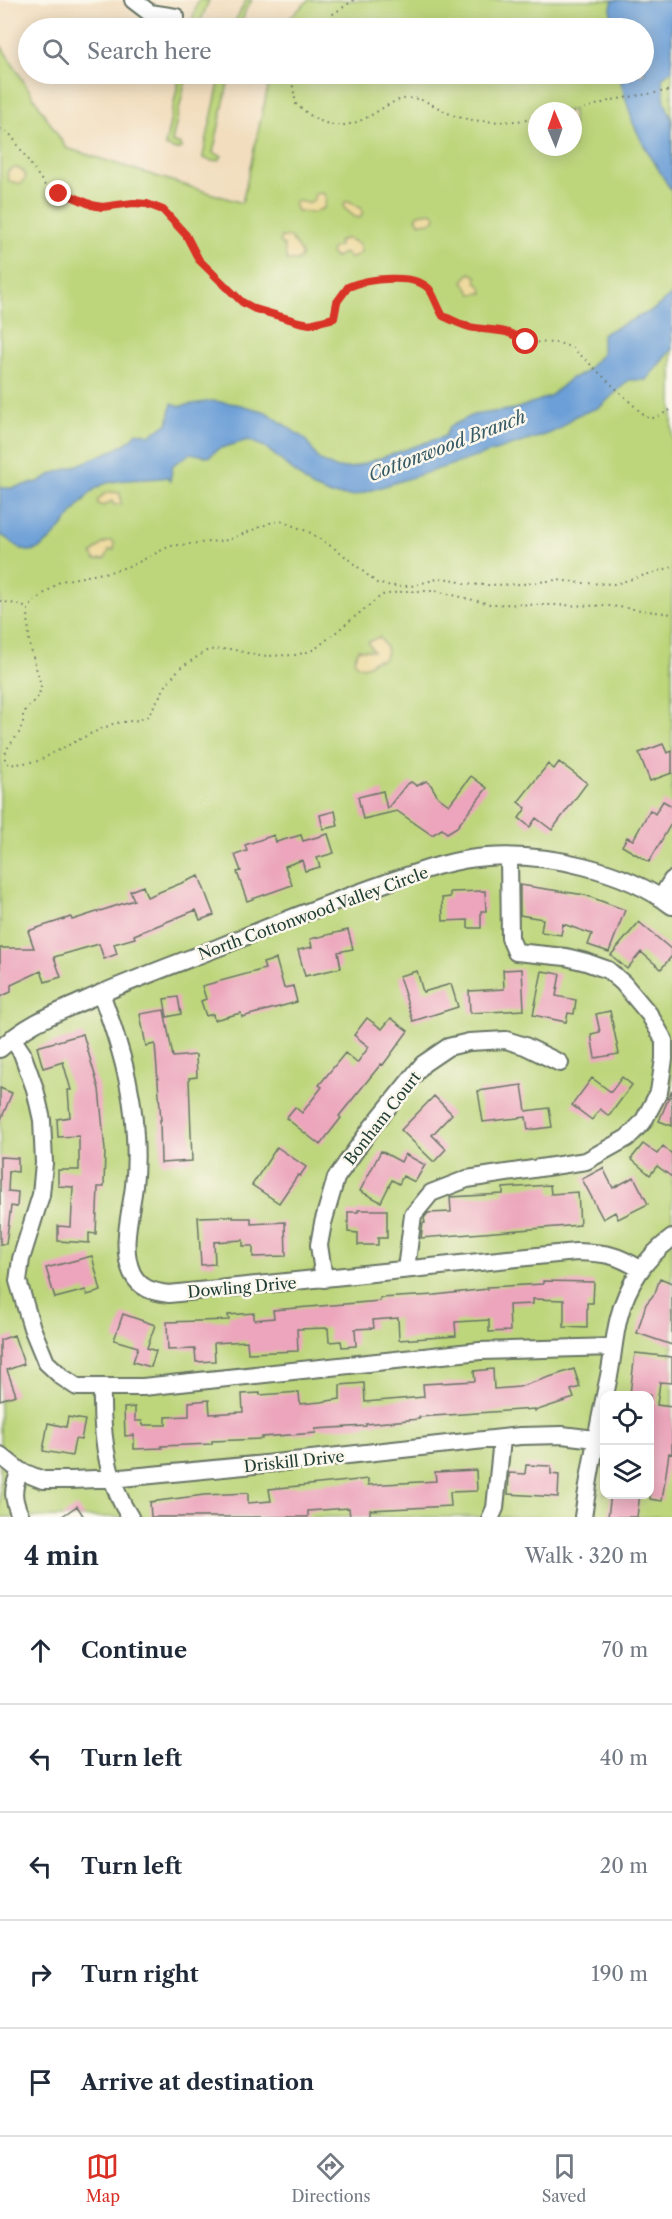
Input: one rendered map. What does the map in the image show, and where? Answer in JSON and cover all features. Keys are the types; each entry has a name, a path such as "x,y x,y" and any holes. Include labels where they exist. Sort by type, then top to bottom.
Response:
{"street":[{"path":"133,0 150,13 176,17"},
{"name":"North Cottonwood Valley Circle","path":"6,1043 30,1024 101,993 343,898 422,871 462,861 486,857 509,857 575,863 613,875 667,902"},
{"path":"406,1269 413,1215 431,1193 467,1179 586,1161 627,1138 644,1122 659,1092 664,1059 664,1040 649,1014 623,983 608,970 586,962 566,957 516,952 512,946 509,857"},
{"path":"667,902 672,879"},
{"name":"Dowling Drive","path":"101,993 122,1051 130,1090 135,1135 134,1183 126,1253 132,1272 141,1286 153,1292 169,1294 576,1252 619,1257 640,1269"},
{"name":"Bonham Court","path":"324,1279 319,1245 322,1223 336,1178 372,1127 423,1064 448,1047 469,1042 506,1040 525,1046 560,1063"},
{"path":"6,1043 22,1053 35,1089 42,1120 44,1163 41,1195 21,1259 18,1281 46,1362 77,1387 154,1385 480,1351 613,1347"},
{"path":"583,1517 595,1439 619,1315 640,1269 672,1238"},
{"path":"102,1388 101,1416 113,1478 122,1505 130,1517"},
{"name":"Driskill Drive","path":"0,1455 20,1471 43,1480 113,1478 535,1435 595,1439"},
{"path":"491,1517 495,1508 502,1438"},
{"path":"20,1471 13,1499 21,1517"}],"path":[{"path":"330,18 354,0"},
{"path":"292,84 296,104 315,118 334,126 352,124 404,98 416,98 452,115 472,120 489,122 528,120"},
{"path":"582,109 612,100 672,90"},
{"path":"0,129 8,132 46,187 52,191 102,207 133,203 147,204 163,210 186,235 199,260 234,295 255,309 310,324 334,318 337,302 348,287 391,277 424,285 430,290 443,316 457,322 474,328 499,329 526,342 559,343 573,348 646,417 655,418 672,409"},
{"path":"672,567 615,584 583,584 556,580 488,585 463,584 441,578 411,586 395,586 378,584 340,552 309,532 280,521 228,540 170,546 125,568 61,581 33,600 28,609 29,642 41,685 39,696 23,713 23,723 19,733 6,750 5,759 9,765 38,761 115,723 139,720 148,716 168,682 180,668 208,650 230,649 260,656 296,655 315,649 382,595 406,591 436,591 490,604 610,606 672,614"},
{"path":"0,601 21,605 28,609"}],"green space":[{"path":"198,0 209,0 202,18 193,18"},
{"path":"246,0 252,0 243,18 237,18"},
{"path":"309,0 672,0 672,1517 0,1517 0,44 18,72 18,84 25,84 66,148 242,203 269,84 654,84 654,18 290,18"},
{"path":"178,84 185,84 172,142 181,145 181,148 176,150 165,146"},
{"path":"219,84 228,84 213,153 222,156 219,160 212,161 203,156"}],"sand":[{"path":"17,168 23,171 26,177 21,184 9,181 7,173 10,169"},
{"path":"315,194 324,194 326,199 324,208 312,213 297,211 294,204 297,201 308,203 314,200"},
{"path":"349,201 362,209 360,218 355,217 344,208 345,202"},
{"path":"430,212 435,214 436,219 431,222 420,223 416,218 419,214"},
{"path":"281,237 290,237 301,253 297,261 287,261 284,246 280,242"},
{"path":"343,239 359,244 361,253 351,259 344,253 334,258 331,252 333,248 339,246 338,242"},
{"path":"470,273 476,276 476,281 483,293 472,294 463,281"},
{"path":"109,492 120,493 121,504 114,505 112,501 103,506 98,504 98,500"},
{"path":"114,542 114,550 109,550 105,559 95,560 92,554 102,544"},
{"path":"379,637 387,650 384,659 373,661 363,667 357,665 354,660 358,649 373,651 368,642"}],"water":[{"path":"613,0 672,0 672,70 662,78 665,102 672,120 672,192 633,123 621,84 654,84 654,18 611,18"},
{"name":"Cottonwood Branch","path":"672,294 672,349 646,380 629,380 600,407 575,416 561,428 548,434 353,496 331,495 312,487 265,447 248,440 218,449 209,457 191,453 173,465 170,481 167,477 122,480 98,487 90,493 55,535 37,549 24,550 0,535 0,488 38,482 54,473 118,448 132,439 137,432 150,435 168,423 172,403 180,406 212,401 237,404 266,412 305,439 319,460 335,468 351,468 445,436 449,427 473,415 515,409 549,397 570,379 584,373 602,354 602,334 653,310"}],"building":[{"path":"663,744 667,753 672,751 672,773 650,781 639,753"},
{"path":"559,762 587,783 552,830 536,818 530,827 519,818 526,808 518,802 548,764 554,769"},
{"path":"471,776 487,788 457,827 447,833 442,829 432,835 397,811 363,819 358,797 383,791 387,809 406,785 411,782 417,786 426,781 438,797 449,805"},
{"path":"663,801 672,806 672,822 649,862 622,846 627,837 633,840 650,810 655,814"},
{"path":"335,811 338,826 323,829 320,815"},
{"path":"328,834 334,853 317,858 320,867 305,871 302,860 285,866 292,885 247,901 237,872 241,871 235,855 247,851 245,845 274,835 276,842 301,835 303,841"},
{"path":"199,876 214,915 200,920 196,910 134,935 135,938 114,944 117,954 104,959 99,944 54,957 61,977 45,982 41,971 11,985 11,992 0,997 0,948 34,948 28,931 134,900 130,891 143,886 147,897"},
{"path":"520,885 585,895 625,910 609,952 588,945 592,934 563,924 561,935 541,932 543,919 520,915"},
{"path":"485,891 486,911 481,911 481,928 468,928 468,920 443,921 442,898 450,897 450,892"},
{"path":"639,922 672,950 672,956 661,969 641,952 627,969 611,955"},
{"path":"348,930 353,949 338,952 341,968 305,976 298,950 312,947 310,939"},
{"path":"276,959 284,988 293,986 297,1002 242,1017 241,1013 214,1020 213,1014 206,1016 201,1001 206,999 202,986 265,969 263,963"},
{"path":"522,969 524,1010 470,1013 469,991 504,989 503,970"},
{"path":"417,971 423,992 451,984 458,1007 413,1021 399,976"},
{"path":"542,971 560,974 556,996 576,1000 574,1014 568,1013 566,1022 533,1015"},
{"path":"178,997 181,1014 167,1017 164,999"},
{"path":"164,1010 173,1057 196,1055 197,1077 189,1078 192,1161 161,1163 161,1120 155,1044 146,1046 140,1014"},
{"path":"610,1011 619,1054 595,1058 591,1034 600,1032 596,1014"},
{"path":"367,1018 382,1029 391,1018 408,1031 383,1065 381,1064 339,1116 341,1118 320,1145 286,1118 295,1107 302,1113 322,1087 319,1085 345,1053 357,1063 369,1047 354,1035"},
{"path":"83,1034 99,1089 105,1150 104,1187 98,1187 96,1234 89,1233 89,1243 58,1241 58,1226 71,1227 73,1187 58,1186 58,1170 79,1170 79,1136 58,1137 57,1119 70,1117 68,1090 71,1090 63,1062 43,1068 37,1047"},
{"path":"622,1077 632,1085 609,1116 600,1109 592,1120 572,1105 592,1078 611,1092"},
{"path":"522,1085 526,1111 549,1108 552,1127 528,1130 526,1117 483,1122 478,1091"},
{"path":"0,1088 12,1093 0,1122"},
{"path":"672,1090 672,1126 659,1121"},
{"path":"434,1096 452,1114 432,1135 446,1149 434,1162 401,1130"},
{"path":"643,1144 657,1154 663,1146 672,1154 672,1177 657,1166 650,1175 631,1159"},
{"path":"277,1147 306,1167 279,1203 252,1185"},
{"path":"381,1151 401,1162 405,1154 425,1165 415,1182 403,1176 399,1184 392,1180 381,1202 360,1191"},
{"path":"0,1157 18,1158 18,1172 9,1171 8,1191 18,1192 17,1207 11,1206 6,1244 0,1244"},
{"path":"603,1168 613,1188 634,1177 648,1204 618,1219 615,1212 603,1219 582,1179"},
{"path":"550,1185 551,1194 578,1192 580,1225 421,1238 424,1218 428,1213 451,1212 450,1197 503,1194 503,1188"},
{"path":"358,1210 387,1210 387,1238 378,1238 378,1245 358,1245 358,1233 348,1232 348,1212 358,1212"},
{"path":"233,1216 233,1218 251,1218 251,1224 285,1222 286,1256 253,1257 253,1246 243,1246 243,1240 214,1242 215,1264 201,1265 198,1217"},
{"path":"92,1256 101,1291 87,1295 86,1290 55,1298 46,1268"},
{"path":"660,1278 672,1283 672,1345 637,1333 646,1304 655,1293"},
{"path":"543,1281 594,1282 593,1303 587,1303 587,1328 564,1327 564,1300 533,1299 533,1304 509,1305 510,1331 489,1332 489,1320 455,1322 456,1336 399,1340 398,1318 373,1320 374,1328 355,1329 356,1346 342,1347 341,1341 329,1342 328,1328 297,1329 298,1351 248,1353 247,1341 214,1343 215,1361 196,1362 195,1349 168,1350 167,1322 229,1320 228,1315 254,1313 254,1320 274,1318 273,1310 380,1301 380,1298 435,1295 487,1289 487,1287 543,1284"},
{"path":"123,1314 155,1325 147,1348 156,1351 151,1367 133,1362 138,1347 114,1340"},
{"path":"14,1335 24,1364 7,1370 16,1395 0,1400 0,1340"},
{"path":"635,1353 672,1357 672,1383 660,1382 657,1405 672,1407 672,1454 669,1453 662,1501 650,1499 654,1499 654,1391 630,1391"},
{"path":"493,1369 494,1389 519,1387 574,1369 580,1387 571,1390 574,1398 535,1411 535,1409 419,1417 419,1419 366,1424 366,1426 315,1429 316,1433 262,1437 262,1439 212,1441 212,1444 161,1446 162,1448 134,1449 134,1435 125,1436 124,1408 135,1407 135,1421 142,1421 143,1425 166,1425 166,1417 189,1416 189,1402 209,1400 210,1414 243,1412 242,1394 299,1392 300,1404 340,1399 340,1385 364,1383 365,1402 424,1397 423,1384 475,1381 474,1371"},
{"path":"68,1417 85,1420 81,1440 75,1439 72,1456 43,1451 48,1423 66,1427"},
{"path":"526,1465 551,1466 551,1474 559,1475 558,1497 508,1494 509,1473 525,1474"},
{"path":"476,1470 477,1491 450,1492 451,1506 370,1510 370,1517 350,1517 349,1508 308,1511 308,1517 151,1517 150,1502 204,1495 248,1493 248,1503 271,1501 269,1489 368,1479 368,1485 436,1481 435,1472"},
{"path":"610,1499 639,1499 637,1517 608,1517"},
{"path":"77,1506 84,1517 61,1517"}],"route":[{"path":"59,194 69,195 102,207 133,203 147,204 163,210 186,235 199,260 234,295 255,309 283,318 310,324 334,318 337,302 348,287 391,277 424,285 430,290 443,316 474,328 499,329 526,342"}]}
